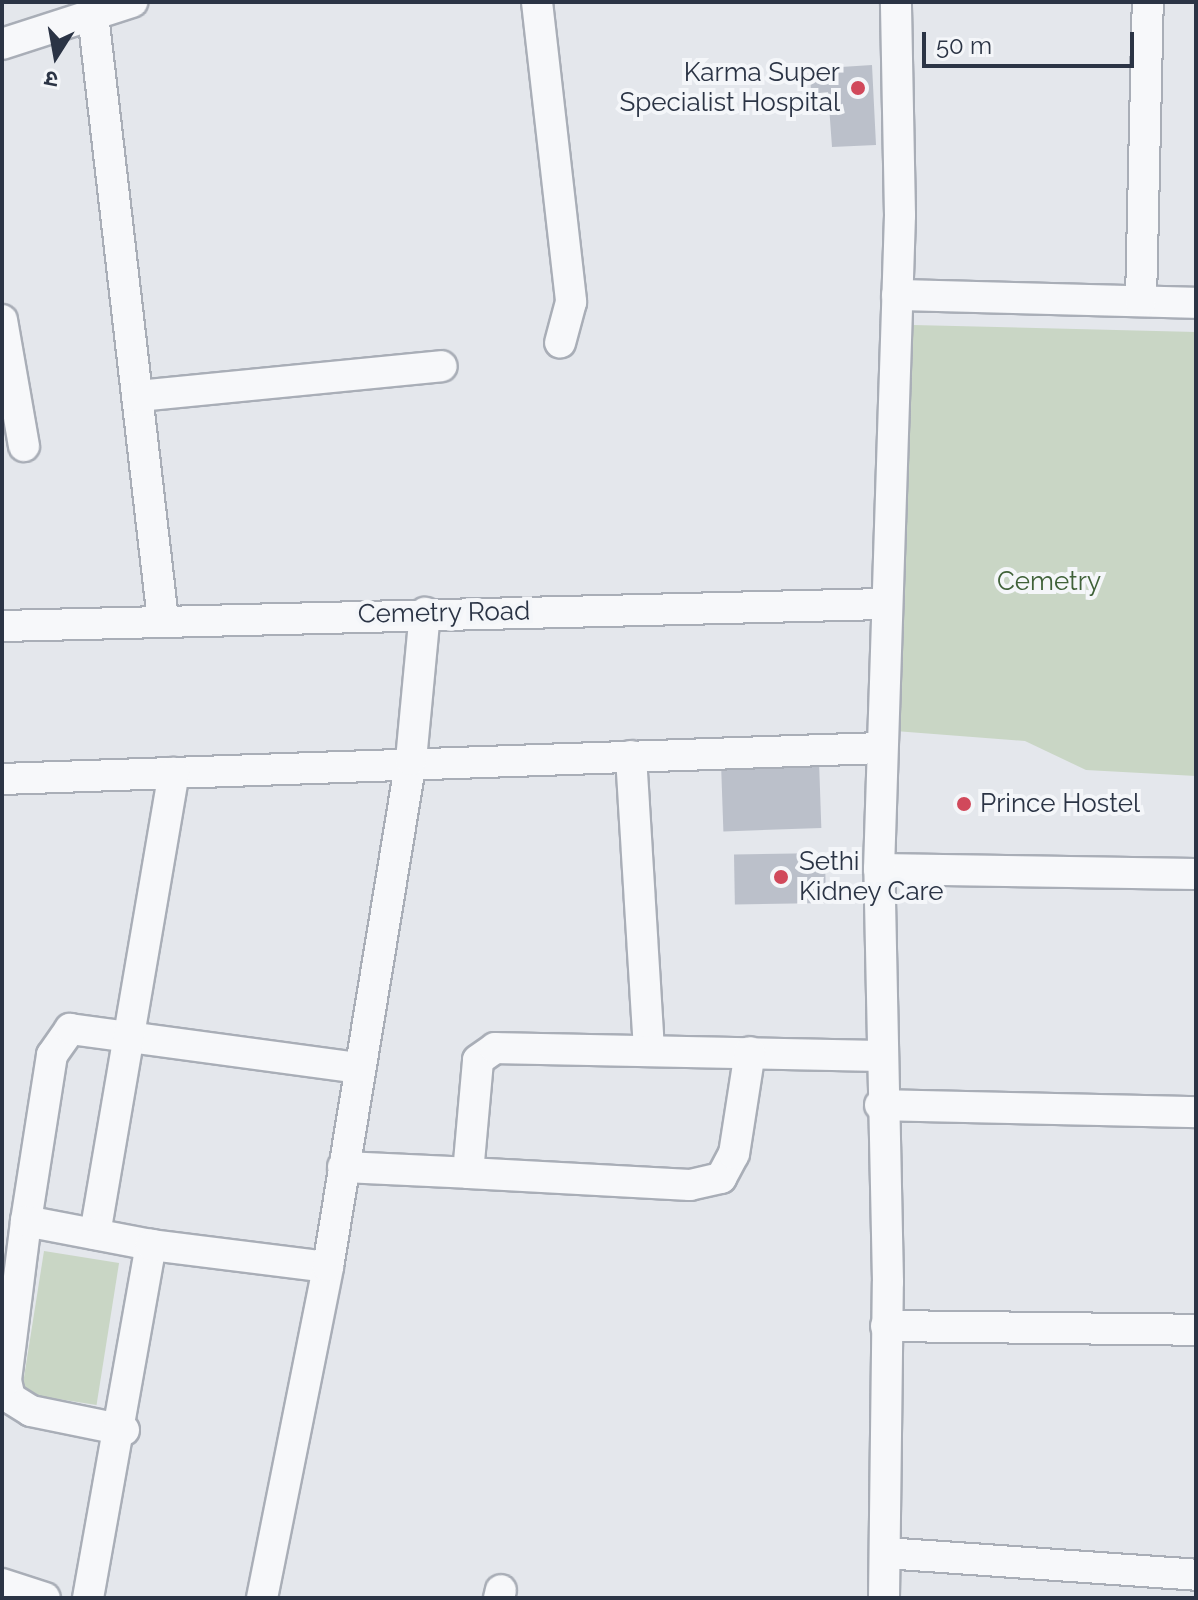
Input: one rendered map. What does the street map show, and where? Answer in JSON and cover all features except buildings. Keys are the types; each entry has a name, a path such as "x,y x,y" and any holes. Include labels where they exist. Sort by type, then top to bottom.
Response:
{"street":[{"path":"3,41 132,2"},
{"path":"537,2 571,302 560,343"},
{"path":"884,1598 886,1326 878,1056 879,869 880,748 897,295 896,2"},
{"path":"1141,301 1148,2"},
{"path":"93,15 163,620"},
{"path":"897,295 1196,303"},
{"path":"2,320 24,446"},
{"path":"138,396 442,366"},
{"name":"Cemetry Road","path":"2,626 425,613 886,604"},
{"path":"262,1598 328,1267 358,1068 411,760 425,613"},
{"path":"2,779 411,760 880,748"},
{"path":"631,756 649,1048"},
{"path":"95,1234 134,1034 174,773"},
{"path":"879,869 1196,874"},
{"path":"124,1430 31,1411 10,1398 6,1380 47,1079 62,1036 86,1027 358,1068"},
{"path":"468,1173 483,1053 507,1045 878,1056"},
{"path":"343,1167 690,1185 721,1178 734,1154 750,1052"},
{"path":"880,1105 1196,1112"},
{"path":"26,1221 151,1245 328,1267"},
{"path":"88,1598 124,1430 151,1245"},
{"path":"886,1326 1196,1330"},
{"path":"885,1553 1196,1575"},
{"path":"2,1584 45,1598"}],"green space":[{"name":"Cemetry","path":"913,325 1196,332 1196,776 1086,770 1025,741 895,731"},
{"path":"44,1251 119,1263 97,1405 21,1393"}],"place":[{"name":"Karma Super Specialist Hospital","path":"858,88"},
{"name":"Prince Hostel","path":"964,804"},
{"name":"Sethi Kidney Care","path":"781,877"}]}
